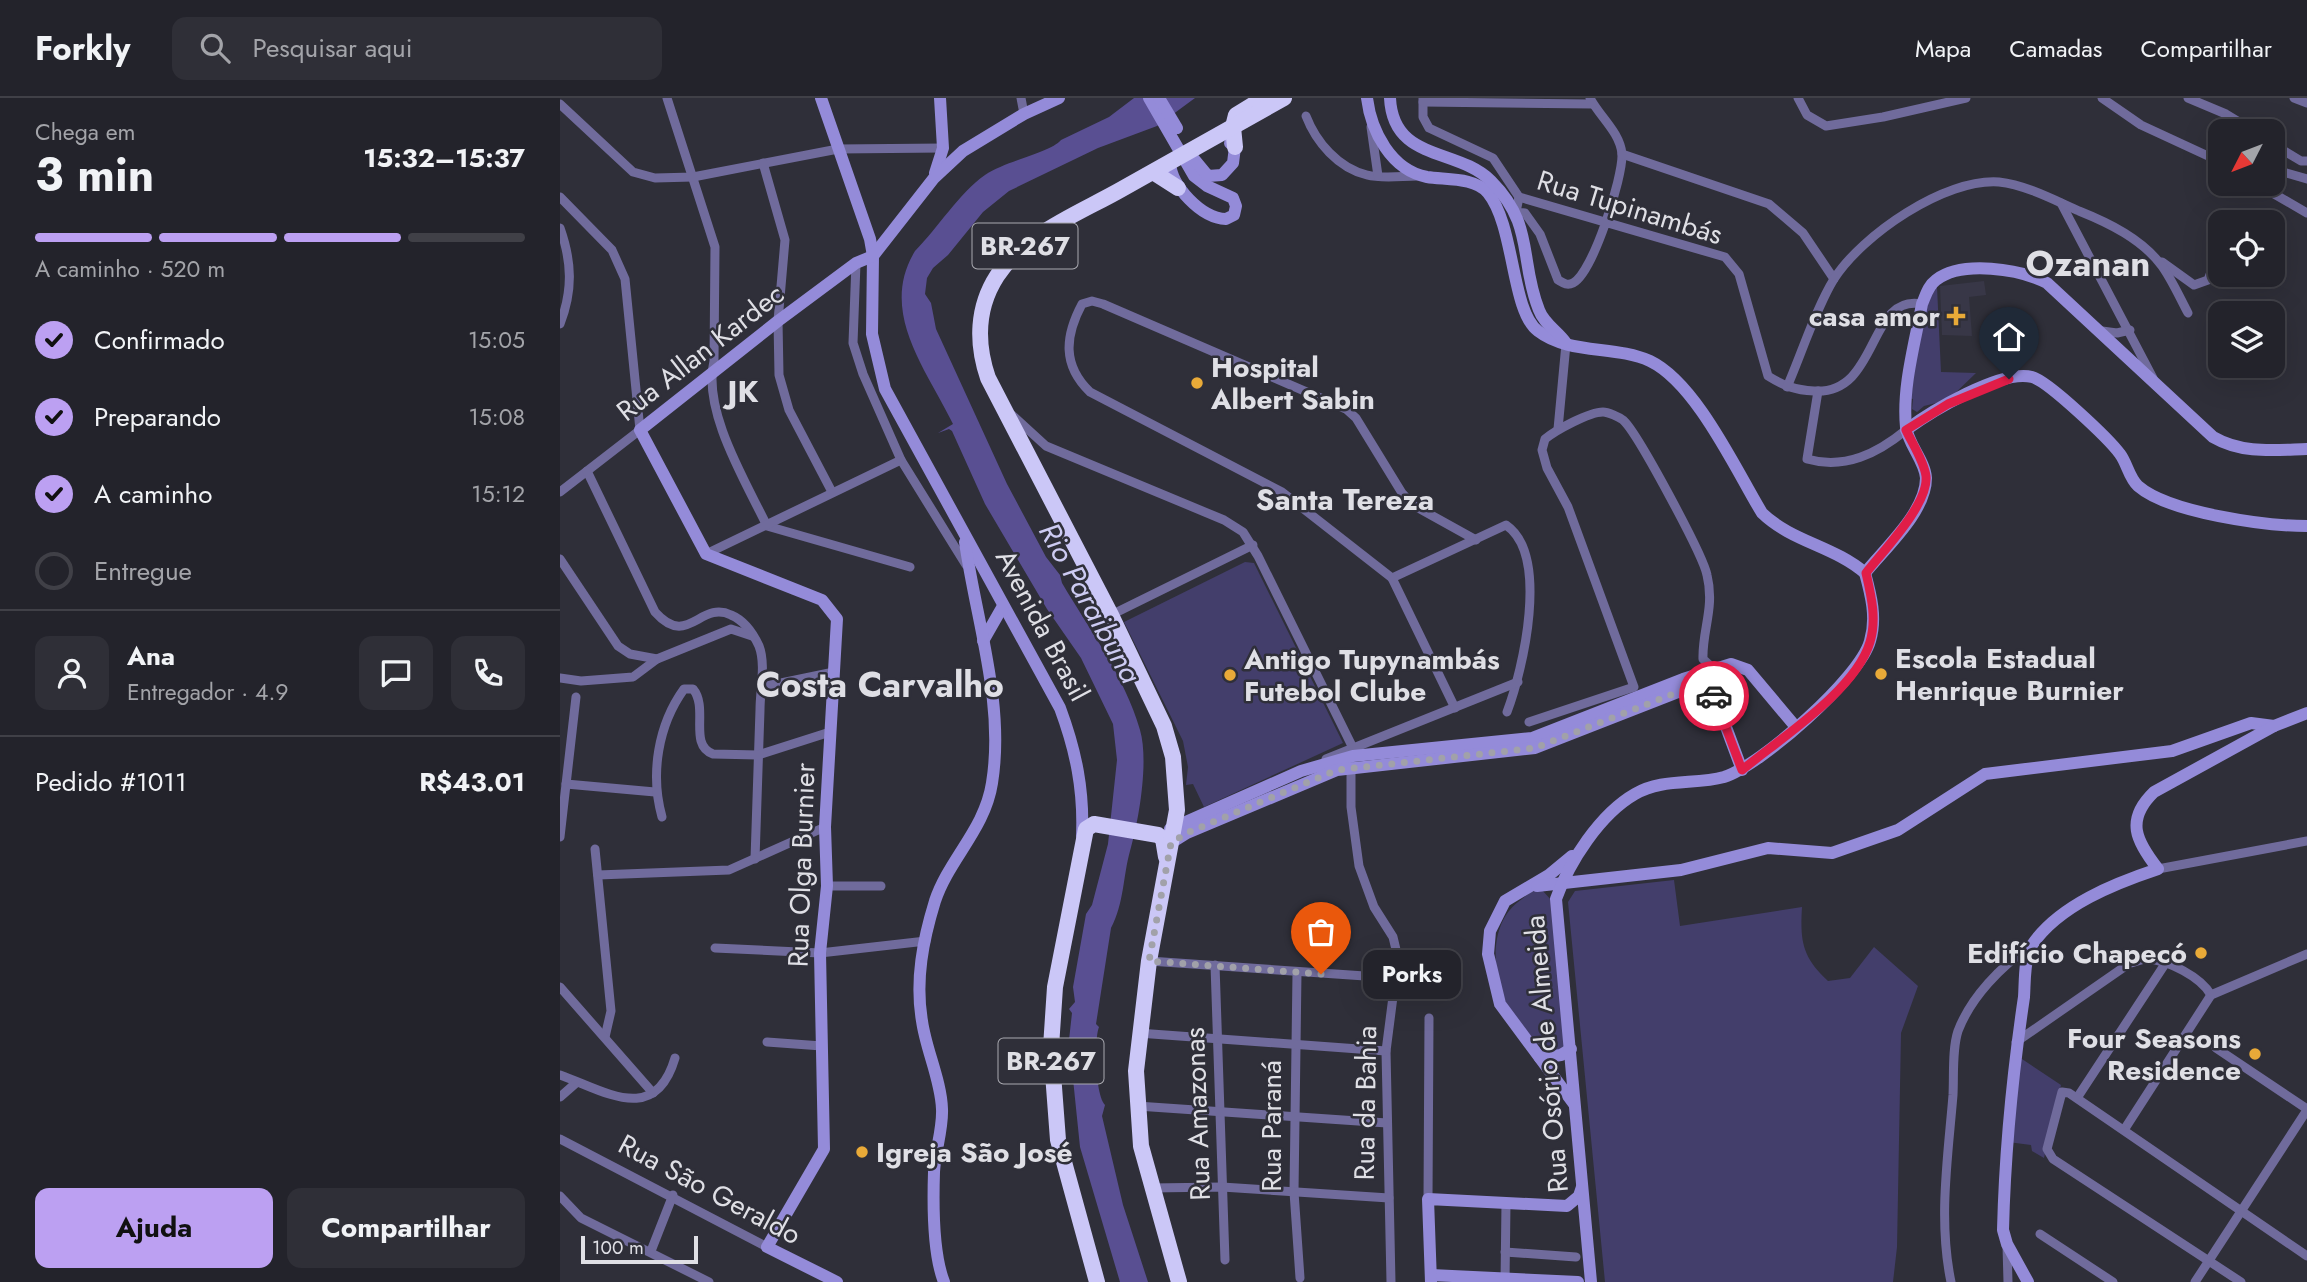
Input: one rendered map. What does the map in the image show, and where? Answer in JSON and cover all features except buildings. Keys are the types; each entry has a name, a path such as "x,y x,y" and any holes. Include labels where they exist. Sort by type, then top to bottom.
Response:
{"highway":[{"path":"1235,147 1233,127 1241,110 1264,98"},
{"name":"BR-267","path":"1180,1282 1141,1146 1137,1106 1138,1033 1166,862 1163,834 1177,810 1175,771 1164,726 1111,615 1000,403 985,368 980,324 982,307 998,275 1035,239 1284,98"},
{"path":"1153,172 1178,188"},
{"path":"1082,836 1096,825 1163,834"},
{"name":"Avenida Brasil","path":"1082,836 1052,1012 1053,1104 1058,1140 1097,1282"}],"main road":[{"name":"Avenida Brasil","path":"821,98 870,239 873,256 872,334 880,373 898,414 1064,718 1078,767 1084,809 1082,836"},
{"path":"934,178 943,148 940,98"},
{"path":"873,256 934,178 970,146 1024,114 1059,98"},
{"path":"1149,98 1200,170 1212,177 1222,175 1230,168 1235,147 1223,139 1208,141"},
{"path":"1159,98 1198,180 1233,198 1236,211 1226,219 1217,218 1178,188 1172,161"},
{"path":"1367,98 1369,112 1385,149 1399,163 1423,176 1478,186 1488,193 1501,220 1513,258 1524,312 1535,330 1566,344 1650,361 1678,382 1692,397 1762,513 1777,528 1845,556 1866,573 1915,510 1922,492 1926,476 1906,430 1906,409 1923,304 1929,288 1937,279 1962,271 2012,271 2047,283 2153,378 2213,437 2227,445 2239,449 2307,449"},
{"path":"1390,98 1399,129 1411,143 1479,172 1489,179 1516,212 1523,229 1530,272 1542,316 1566,344"},
{"path":"943,148 970,146"},
{"path":"1501,220 1516,212"},
{"path":"870,239 884,244"},
{"name":"Rua Allan Kardec","path":"640,430 778,321 856,263 873,256"},
{"path":"1513,258 1525,264 1530,272"},
{"path":"1906,430 1923,418 1986,386 2020,376 2032,377 2048,385 2114,448 2136,484 2155,498 2199,511 2275,526 2307,526"},
{"path":"1906,409 1923,418"},
{"path":"640,430 706,554"},
{"path":"944,1282 937,1245 934,1171 942,1109 921,1019 919,966 936,899 976,830 993,780 993,711 983,641 961,528"},
{"name":"Rua Olga Burnier","path":"706,554 822,600 837,619 825,827 827,886 820,953 824,1149 767,1247"},
{"name":"Rua Osório de Almeida","path":"1585,1280 1586,1226 1583,1184 1556,903 1562,882 1577,851 1633,794 1653,786 1722,777 1742,770 1842,685 1857,669 1867,649 1874,618 1866,573"},
{"path":"983,641 1003,606"},
{"path":"993,624 1013,624"},
{"path":"1163,834 1187,833 1301,771 1352,756 1535,748 1731,664 1744,666 1795,726"},
{"path":"1715,670 1710,684 1742,770"},
{"path":"1684,684 1714,695"},
{"path":"2028,1282 2007,1244 2003,1230 2006,1141 2016,1042 2031,946 2063,915 2089,897 2158,869 2138,839 2136,823 2140,805 2171,781 2274,726 2307,713"},
{"path":"1533,886 1681,870 1768,848 1832,853 1898,830 1985,775 2172,751 2251,723 2274,726"},
{"path":"1235,807 1352,756"},
{"path":"1084,809 1096,825"},
{"path":"1576,1108 1500,1004 1488,954 1490,931 1498,911 1513,894 1533,886 1577,851"},
{"path":"1556,903 1559,896 1577,880"},
{"path":"1533,886 1548,889 1556,903"},
{"path":"1540,1058 1561,1055 1571,1049"},
{"path":"1567,1206 1579,1196 1583,1184"},
{"path":"1585,1280 1431,1278 1428,1199 1567,1206 1579,1213 1586,1226"},
{"name":"Rua São Geraldo","path":"767,1247 837,1282"}],"street":[{"path":"667,98 715,247 714,361 710,376 723,430 767,526 910,567"},
{"path":"1021,98 1024,114"},
{"path":"1798,98 1807,114 1826,126 1883,117 1966,98"},
{"path":"2102,98 2141,125 2208,156"},
{"path":"2188,98 2234,119"},
{"path":"2294,98 2307,103"},
{"path":"1516,212 1525,213 1539,234 1558,280 1567,284 1575,282 1583,272 1606,223 1622,154 1618,139 1591,101 1423,100 1423,117 1429,128 1493,158 1518,197"},
{"path":"560,104 633,172 655,178 693,177 838,149 943,148"},
{"path":"1369,112 1378,176"},
{"path":"1307,116 1315,139 1334,157 1367,176 1423,176"},
{"path":"2286,152 2301,161 2307,161"},
{"path":"1622,154 1769,204 1803,233 1834,279"},
{"path":"763,163 785,240 777,362 789,410 832,492"},
{"path":"2286,172 2307,178"},
{"path":"1923,304 1908,301 1900,304 1880,328 1850,379 1833,390 1818,391 1785,386 1834,279 1880,231 1931,198 1973,186 1998,182 2031,190 2112,225 2194,285 2208,280"},
{"path":"2277,196 2307,214"},
{"path":"560,197 612,250 625,279 640,430"},
{"name":"Rua Tupinambás","path":"1516,212 1518,197 1725,257 1739,274 1768,376 1785,386"},
{"path":"2061,203 2153,378"},
{"path":"2295,207 2307,205"},
{"path":"560,228 571,267 571,288 560,324"},
{"path":"2146,250 2162,266 2188,313"},
{"path":"856,263 853,343 872,401 901,460 967,565"},
{"path":"1455,708 1392,578 1282,492 1090,392 1079,381 1068,354 1069,337 1082,304 1092,301 1103,304 1346,409 1356,418 1402,493 1413,505 1476,540"},
{"path":"2102,331 2117,333 2130,330"},
{"path":"1558,429 1566,344"},
{"path":"1818,391 1807,459 1839,463 1869,456 1906,430"},
{"path":"1000,403 1046,446 1224,520 1243,532 1253,545 1352,756 1369,744 1518,682"},
{"path":"1529,722 1634,687 1568,507 1547,468 1542,450 1545,439 1558,429 1602,412 1622,418 1634,434 1707,573 1711,614 1703,660 1715,670"},
{"name":"Rua Allan Kardec","path":"560,492 640,430"},
{"path":"706,554 901,460"},
{"path":"587,471 655,612 666,625 684,627 710,614 728,613 745,624 760,647 755,859"},
{"path":"1392,578 1506,525 1517,534 1529,579 1526,638 1518,682 1507,712"},
{"path":"1111,615 1253,545"},
{"path":"560,559 618,646 630,654 657,659"},
{"path":"560,678 582,681 633,677 657,659 732,629 752,636"},
{"path":"761,687 834,672"},
{"path":"662,817 655,792 665,723 669,710 684,689 693,689 699,696 702,706 700,742 706,752 758,755 830,732"},
{"path":"560,837 576,698"},
{"name":"Rua da Bahia","path":"1352,756 1351,807 1359,866 1374,907 1393,937 1398,958 1386,1051 1391,1282"},
{"path":"566,784 655,792"},
{"path":"598,875 729,870 825,827"},
{"path":"2158,869 2307,841"},
{"path":"595,849 611,1011 605,1037"},
{"path":"827,886 881,886"},
{"path":"715,948 820,953 926,941"},
{"path":"1951,1282 1945,1245 1946,1163 1957,1033 1968,1010 1991,981 2031,946"},
{"path":"2124,1130 2211,995 2307,954"},
{"path":"2016,1042 2130,963 2148,959 2165,964 2199,979 2211,995"},
{"path":"1149,961 1394,978"},
{"path":"2077,1098 2165,964"},
{"name":"Rua Amazonas","path":"1215,965 1225,1260"},
{"name":"Rua Paraná","path":"1297,973 1293,1115 1294,1192 1300,1278"},
{"path":"560,987 653,1093"},
{"path":"1428,1199 1429,1018"},
{"path":"1138,1033 1293,1042 1386,1051"},
{"path":"766,1042 822,1046"},
{"path":"2195,1282 2307,1109 2217,1048"},
{"path":"560,1075 622,1098 653,1093 668,1079 675,1058"},
{"path":"560,1097 576,1083"},
{"path":"2241,1282 2053,1159 2047,1149 2062,1092 2077,1098 2307,1256"},
{"path":"1137,1106 1387,1123"},
{"name":"Rua São Geraldo","path":"560,1139 673,1195 767,1247"},
{"path":"1152,1188 1222,1186 1389,1198"},
{"path":"651,1251 673,1195"},
{"path":"560,1196 581,1218 709,1282"},
{"path":"1505,1280 1506,1203"},
{"path":"2040,1234 2113,1282"},
{"path":"2007,1244 2008,1282"},
{"path":"1505,1252 1576,1257"}],"shaded area":[{"name":"Rio Paraibuna","path":"1134,98 1195,98 1157,126 1098,148 1009,191 983,212 948,255 933,268 927,278 925,294 931,303 936,329 1007,484 1046,557 1060,575 1062,583 1116,672 1133,710 1143,743 1139,807 1121,900 1111,928 1096,1024 1099,1027 1097,1079 1105,1105 1102,1116 1123,1205 1148,1282 1120,1282 1080,1147 1069,1040 1072,1013 1069,1009 1075,1002 1073,987 1086,914 1092,905 1108,844 1117,760 1113,724 1081,658 1047,609 985,504 952,431 949,429 938,433 953,424 910,340 902,296 905,274 915,251 975,182 994,170 1048,149 1109,117"},
{"name":"casa amor","path":"1984,281 1986,295 1969,297 1972,336 1942,335 1940,286"},
{"path":"1937,287 1941,372 1976,373 1948,400 1924,406 1917,412 1912,409 1913,399 1909,398 1926,305"},
{"name":"Antigo Tupynambás Futebol Clube","path":"1245,562 1254,563 1343,743 1204,807 1193,784 1186,785 1188,767 1183,741 1124,622"},
{"path":"1674,880 1680,926 1802,907 1804,948 1813,964 1828,981 1850,978 1874,947 1918,986 1901,1033 1897,1247 1893,1282 1605,1282 1568,902 1575,891"},
{"path":"1541,889 1553,902 1565,1046 1556,1052 1537,1043 1521,1027 1508,1007 1499,983 1496,959 1498,935 1506,915 1526,895"},
{"path":"2016,1055 2061,1085 2044,1158 2032,1151 2031,1145 2008,1142"}],"way so far":[{"path":"1321,974 1149,961 1171,843 1187,833 1308,781 1351,766 1535,748 1686,689 1696,689 1714,696"}],"place":[{"name":"casa amor","path":"1956,316"},
{"name":"Hospital Albert Sabin","path":"1197,383"},
{"name":"Escola Estadual Henrique Burnier","path":"1881,674"},
{"name":"Antigo Tupynambás Futebol Clube","path":"1230,675"},
{"name":"Edifício Chapecó","path":"2201,953"},
{"name":"Porks","path":"1321,974"},
{"name":"Four Seasons Residence","path":"2255,1054"},
{"name":"Igreja São José","path":"862,1152"}],"district":[{"name":"Ozanan","path":"2088,264"},
{"name":"JK","path":"743,392"},
{"name":"Santa Tereza","path":"1345,500"},
{"name":"Costa Carvalho","path":"880,685"}],"route":[{"path":"1714,696 1742,770 1788,733 1857,669 1871,640 1874,618 1866,573 1915,510 1926,476 1906,430 1948,404 1986,386 2009,379"}]}
